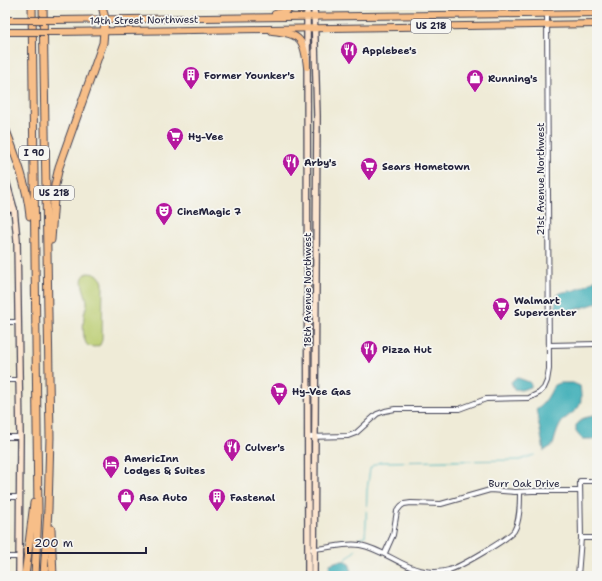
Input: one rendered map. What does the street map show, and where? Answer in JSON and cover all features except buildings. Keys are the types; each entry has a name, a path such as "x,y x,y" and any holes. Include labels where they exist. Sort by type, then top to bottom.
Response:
{"highway":[{"name":"I 90","path":"32,5 38,526 35,576"},
{"name":"I 90","path":"43,5 48,300 49,482 44,576"},
{"path":"102,5 105,19 105,30"},
{"name":"US 218","path":"48,300 53,201 56,181 62,159 102,48 105,30"},
{"name":"US 218","path":"5,128 22,175 29,203 35,300"},
{"path":"25,576 37,471"},
{"path":"49,482 52,576"}],"main road":[{"path":"243,17 275,14 286,11 297,5"},
{"name":"14th Street Northwest","path":"5,20 547,13"},
{"name":"US 218","path":"547,13 597,13"},
{"name":"US 218","path":"547,25 597,24"},
{"name":"14th Street Northwest","path":"5,32 547,25"},
{"path":"243,28 293,35 303,44 307,67"}],"street":[{"name":"18th Avenue Northwest","path":"307,5 308,576"},
{"name":"18th Avenue Northwest","path":"314,5 317,116 314,576"},
{"name":"21st Avenue Northwest","path":"307,437 348,436 356,433 377,414 395,409 459,409 486,399 525,399 533,397 542,390 547,381 549,369 547,13"},
{"path":"5,177 14,209 17,240 20,437 19,576"},
{"path":"5,209 14,209"},
{"path":"5,322 18,322"},
{"path":"549,345 597,344"},
{"path":"5,380 19,380"},
{"path":"5,436 20,437"},
{"path":"578,576 581,538 580,481 597,481"},
{"name":"Burr Oak Drive","path":"385,553 393,535 397,511 404,504 441,504 486,491 580,491"},
{"path":"307,549 355,544 366,546 385,553 414,569 423,571 444,571 457,567 512,533 517,523 520,492"},
{"path":"5,497 20,497"},
{"path":"581,538 597,538"},
{"path":"5,557 20,558"}],"green space":[{"path":"88,273 97,274 103,283 102,340 100,345 95,347 88,346 83,332 84,314 87,300 82,279 84,275"}],"water":[{"path":"597,278 597,303 571,310 561,310 556,308 556,298 560,293 581,288"},
{"path":"518,378 529,382 531,387 521,390 514,389 511,382"},
{"path":"561,383 573,383 580,386 580,405 562,422 557,431 553,445 544,451 536,409 546,399 554,385"},
{"path":"597,415 597,439 582,439 576,432 576,425 584,418"},
{"path":"338,561 345,561 350,565 351,576 329,576 330,564"}],"waterway":[{"path":"359,541 360,537 365,536 367,490 370,469 373,465 380,462 520,460 534,455"},
{"path":"345,561 357,549"}],"place":[{"name":"Applebee's","path":"349,65"},
{"name":"Former Younker's","path":"191,90"},
{"name":"Running's","path":"475,93"},
{"name":"Hy-Vee","path":"175,151"},
{"name":"Arby's","path":"291,177"},
{"name":"Sears Hometown","path":"369,181"},
{"name":"CineMagic 7","path":"164,226"},
{"name":"Walmart Supercenter","path":"501,321"},
{"name":"Pizza Hut","path":"369,364"},
{"name":"Hy-Vee Gas","path":"279,406"},
{"name":"Culver's","path":"232,462"},
{"name":"AmericInn Lodges & Suites","path":"111,479"},
{"name":"Asa Auto","path":"126,512"},
{"name":"Fastenal","path":"217,512"}]}
